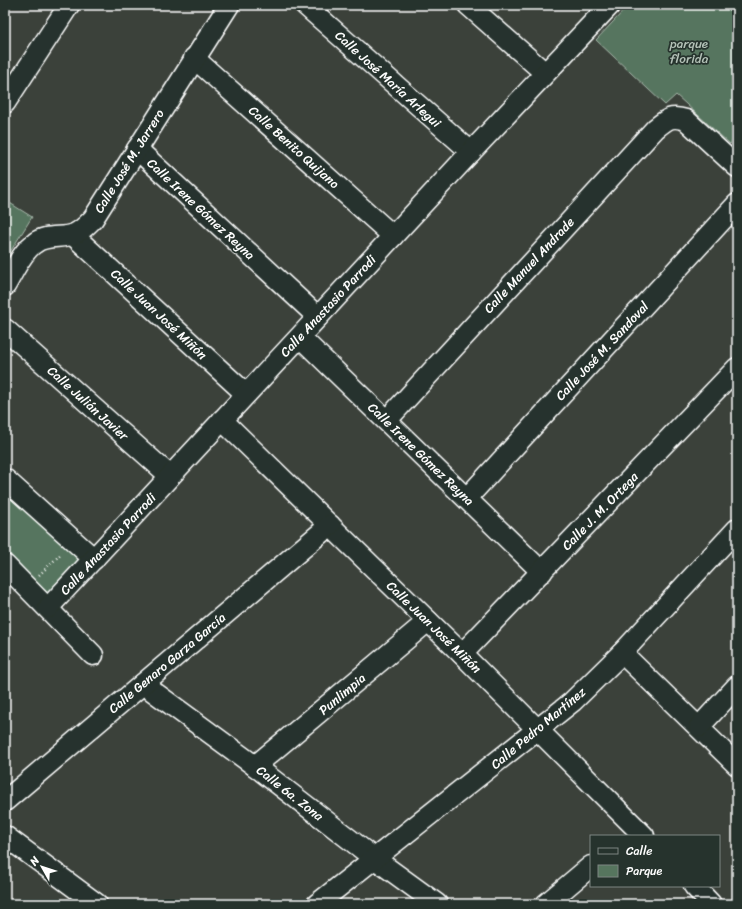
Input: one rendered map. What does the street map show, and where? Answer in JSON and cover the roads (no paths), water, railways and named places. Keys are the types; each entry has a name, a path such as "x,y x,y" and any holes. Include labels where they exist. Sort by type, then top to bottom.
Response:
{"street":[{"path":"5,103 69,5"},
{"name":"Calle José M. Jarrero","path":"5,286 26,251 36,242 48,238 73,235 84,228 93,219 229,5"},
{"name":"Calle José María Arlegui","path":"305,5 471,152"},
{"path":"468,5 545,73"},
{"name":"Calle Anastasio Parrodi","path":"48,608 471,152 610,5"},
{"name":"Calle Benito Quijano","path":"194,58 393,236"},
{"name":"Calle Manuel Andrade","path":"387,420 655,129 665,121 677,116 686,120 737,167"},
{"name":"Calle Irene Gómez Reyna","path":"137,149 318,317"},
{"name":"Calle José M. Sandoval","path":"467,498 737,204"},
{"name":"Calle Juan José Miñón","path":"73,235 246,394"},
{"name":"Calle Julián Javier","path":"5,329 170,476"},
{"name":"Calle Irene Gómez Reyna","path":"300,337 542,572"},
{"name":"Calle J. M. Ortega","path":"462,654 737,368"},
{"name":"Calle Juan José Miñón","path":"222,420 462,654 538,730 636,833"},
{"path":"5,479 94,559"},
{"name":"Calle Genaro Garza García","path":"5,801 330,525"},
{"name":"Calle Pedro Martínez","path":"317,904 572,702 622,653 737,529"},
{"path":"5,565 93,655"},
{"name":"Punlimpia","path":"255,766 428,621"},
{"path":"622,653 737,765"},
{"name":"Calle 6a. Zona","path":"143,684 255,766 374,859 437,904"},
{"path":"699,727 737,686"},
{"path":"5,836 97,904"},
{"path":"546,904 590,867"},
{"path":"695,887 711,904"}],"park label":[{"name":"parque florida","path":"689,50"}]}
